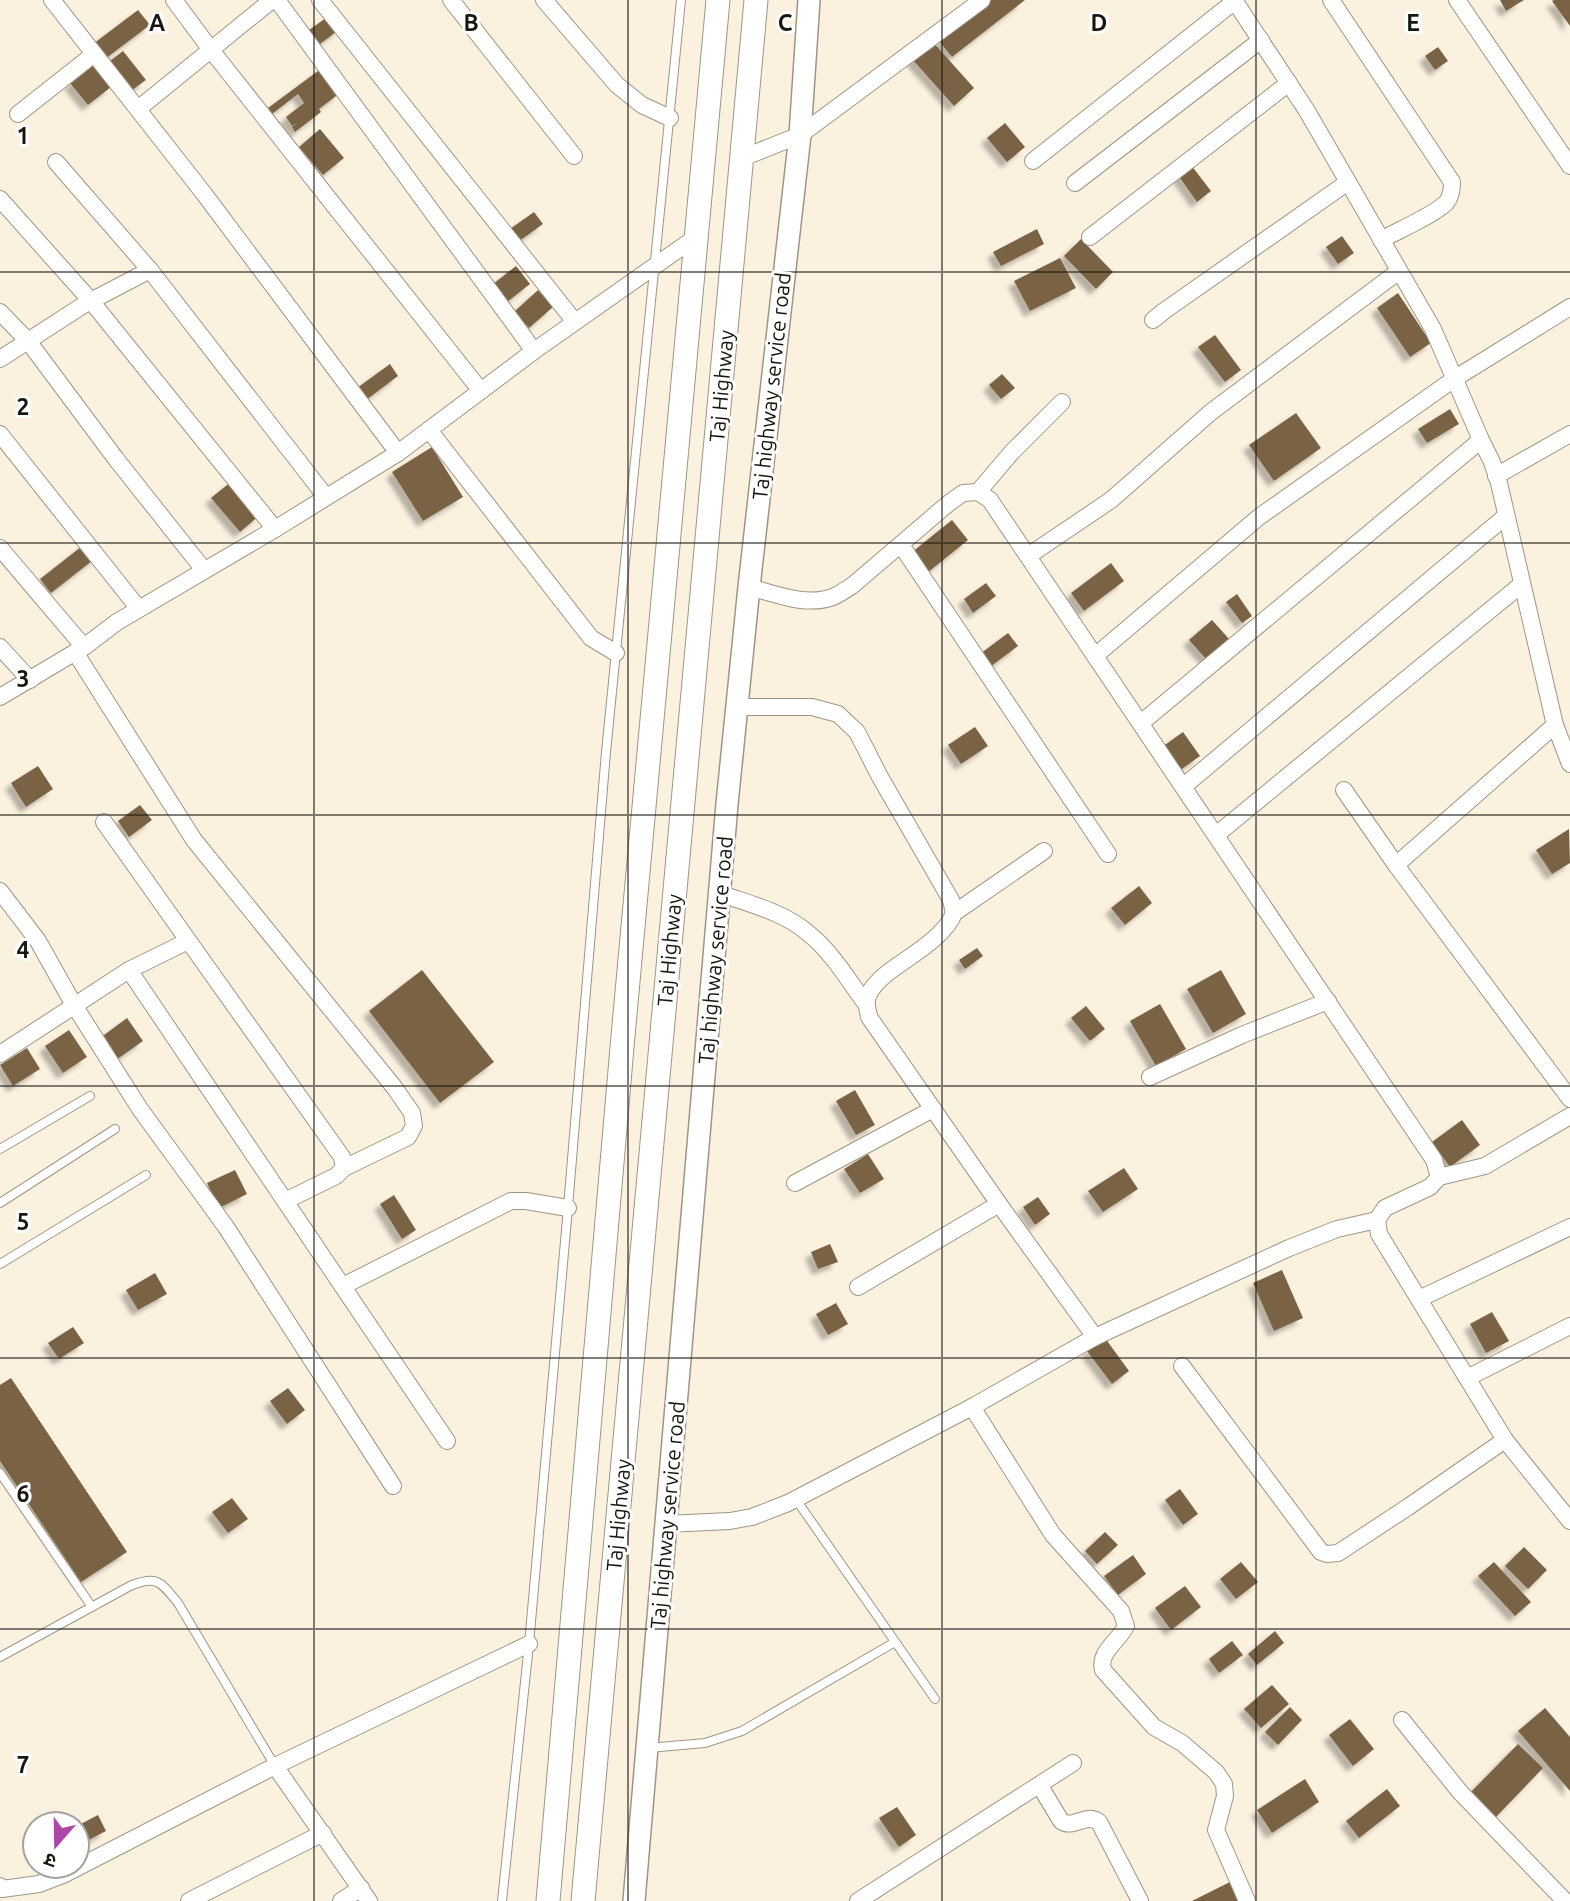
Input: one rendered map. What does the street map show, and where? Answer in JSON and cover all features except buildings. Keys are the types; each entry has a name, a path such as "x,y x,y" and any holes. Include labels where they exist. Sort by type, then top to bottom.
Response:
{"main road":[{"path":"548,1901 618,1091 718,0"},
{"name":"Taj Highway","path":"583,1901 756,0"}],"street":[{"path":"52,0 138,109 398,453"},
{"path":"174,0 481,391"},
{"path":"138,109 275,0 534,351"},
{"path":"320,0 575,322"},
{"path":"451,0 574,156"},
{"path":"544,0 617,85 642,104 670,118"},
{"name":"Taj highway service road","path":"634,1901 719,893 748,587 800,135 808,0"},
{"path":"742,158 800,135 982,0"},
{"path":"1033,161 1235,0 1307,111 1433,329 1492,462 1555,724 1570,764"},
{"path":"1331,0 1452,182 1448,201 1381,240"},
{"path":"1457,0 1570,166"},
{"path":"1075,183 1261,40"},
{"path":"18,114 94,54"},
{"path":"1090,237 1289,83"},
{"path":"56,162 150,270 327,497"},
{"path":"1153,320 1348,182"},
{"path":"0,199 91,301 275,528"},
{"path":"0,697 79,650 117,622 398,453 534,351 696,237"},
{"path":"0,359 91,301 150,270"},
{"path":"1028,556 1111,500 1211,412 1399,271"},
{"path":"1095,656 1259,517 1454,379 1570,307"},
{"path":"0,312 28,341 116,459 204,570"},
{"path":"978,492 1062,402"},
{"path":"429,430 591,638 616,653"},
{"path":"0,434 139,609"},
{"path":"1496,475 1570,434"},
{"path":"1141,723 1480,440"},
{"path":"748,587 793,599 816,601 836,596 853,585 948,503 963,494 978,492 990,500 1434,1160 1439,1177"},
{"path":"1184,786 1506,516"},
{"path":"901,545 1108,854"},
{"path":"0,548 79,650 194,840 412,1112 414,1126 408,1137 285,1201"},
{"path":"1216,835 1522,584"},
{"path":"0,647 30,680"},
{"path":"737,707 812,707 838,713 857,732 880,778 951,900 954,913"},
{"path":"1396,865 1555,724"},
{"path":"1344,790 1396,865 1570,1099"},
{"path":"104,822 342,1157 344,1168"},
{"path":"866,1004 868,996 882,978 946,929 954,913 1044,851"},
{"path":"0,891 37,941 140,1109 226,1227 393,1486"},
{"path":"719,893 778,915 806,931 822,946 866,1004 869,1017 933,1110 1095,1337"},
{"path":"0,1054 130,970 188,941"},
{"path":"130,970 447,1441"},
{"path":"1150,1077 1241,1035 1328,1001"},
{"path":"795,1183 933,1110"},
{"path":"1570,1116 1485,1166 1439,1177 1430,1186 1385,1208 1377,1220 1379,1234 1505,1440 1570,1521"},
{"path":"343,1286 511,1201 568,1208"},
{"path":"858,1287 999,1204"},
{"path":"666,1524 730,1521 752,1517 795,1498 972,1407 1095,1337 1289,1248 1337,1229 1377,1220"},
{"path":"1419,1299 1570,1227"},
{"path":"1467,1378 1570,1326"},
{"path":"1182,1366 1321,1552 1326,1554 1338,1553 1505,1440"},
{"path":"972,1407 1053,1535 1121,1611 1126,1626 1106,1652 1101,1664 1103,1670 1154,1727 1182,1743 1216,1772 1224,1784 1226,1796 1216,1830 1247,1901"},
{"path":"1556,1504 1570,1493"},
{"path":"1,1888 39,1884 65,1874 275,1766 529,1644"},
{"path":"1402,1720 1460,1792 1568,1901"},
{"path":"858,1901 1073,1763"},
{"path":"275,1766 365,1895 341,1901"},
{"path":"1040,1786 1065,1825 1088,1818 1098,1822 1140,1901"},
{"path":"189,1901 323,1833"}],"lane":[{"path":"502,1901 529,1644 605,766 681,0"},
{"path":"0,1149 90,1096"},
{"path":"0,1203 115,1129"},
{"path":"0,1264 146,1175"},
{"path":"0,1473 92,1607"},
{"path":"795,1498 935,1699"},
{"path":"0,1657 130,1586 145,1580 155,1580 166,1587 178,1603 275,1766"},
{"path":"647,1748 705,1743 742,1731 895,1642"}]}
